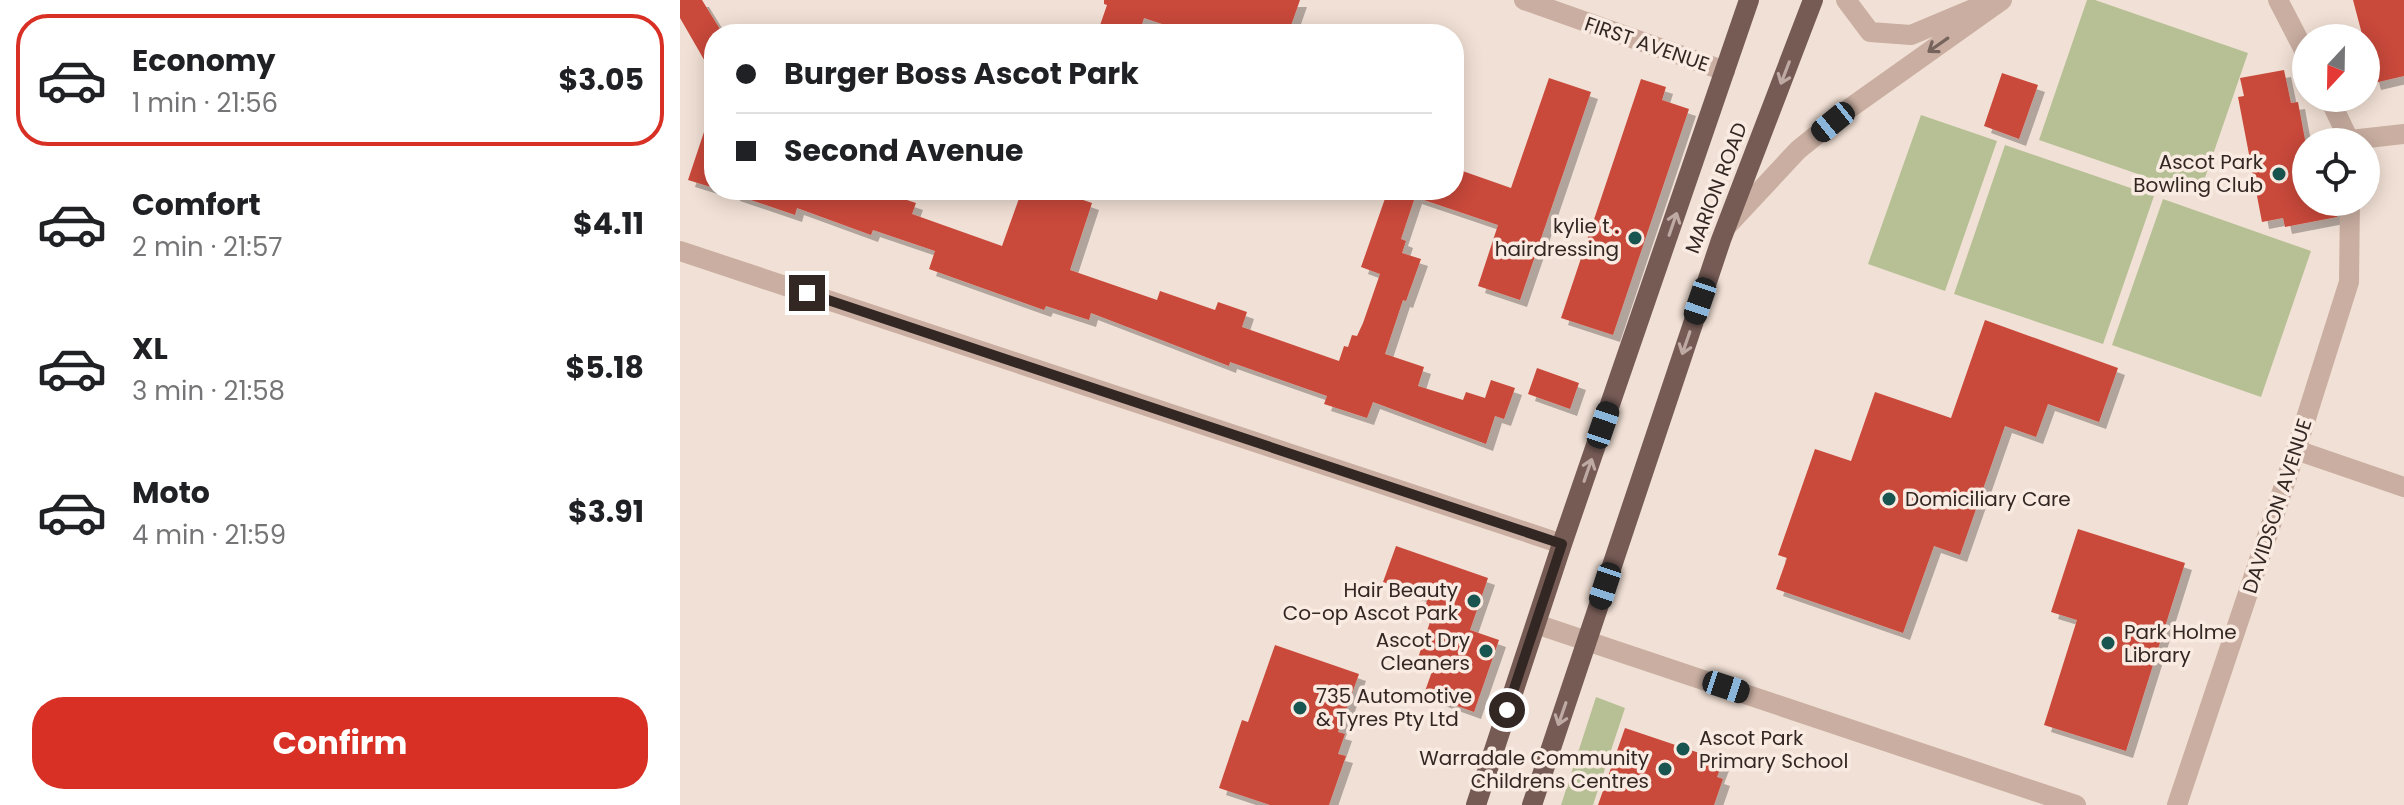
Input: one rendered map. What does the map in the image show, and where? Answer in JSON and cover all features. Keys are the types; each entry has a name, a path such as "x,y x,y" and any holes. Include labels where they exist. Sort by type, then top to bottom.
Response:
{"main road":[{"name":"MARION ROAD","path":"1476,805 1749,0"},
{"name":"MARION ROAD","path":"1532,805 1726,227 1813,0"}],"street":[{"name":"FIRST AVENUE","path":"1524,0 1725,71"},
{"path":"1846,0 1870,32 1911,35 1993,0"},
{"path":"1726,227 1808,142 1850,108 2002,0"},
{"path":"2278,0 2292,27"},
{"path":"2380,137 2404,134"},
{"name":"DAVIDSON AVENUE","path":"2177,805 2349,282 2350,216"},
{"path":"680,251 1562,544"},
{"path":"2296,450 2404,487"},
{"path":"1536,624 2076,805"}],"green space":[{"path":"2087,0 2095,0 2248,53 2199,195 2039,140"},
{"path":"1921,115 1997,141 1945,291 1868,264"},
{"path":"2005,145 2154,196 2103,344 1954,294"},
{"path":"2163,199 2311,251 2261,397 2112,345"},
{"path":"1596,697 1625,708 1593,805 1561,805"}],"building":[{"path":"680,0 702,0 717,24 704,24 704,60 680,18"},
{"path":"1104,0 1300,0 1292,24 1162,24 1144,18 1142,24 1100,24 1107,5"},
{"path":"2353,0 2404,0 2404,76 2380,82 2380,24 2359,24"},
{"name":"Ascot Park Bowling Club","path":"2284,70 2292,112 2300,112 2303,128 2292,128 2292,216 2337,217 2285,227 2283,218 2262,222 2238,97 2244,96 2240,78"},
{"path":"2002,73 2038,85 2019,139 1984,126"},
{"path":"1549,78 1591,92 1520,300 1478,286 1498,225 1424,200 1464,200 1464,172 1511,188"},
{"path":"1641,79 1666,87 1662,100 1689,109 1613,335 1561,318"},
{"path":"704,132 704,185 688,180"},
{"path":"751,200 907,200 916,203 912,214 1002,246 1018,200 1083,200 1092,203 1070,270 1157,300 1160,291 1215,310 1218,302 1247,312 1242,327 1339,361 1344,346 1348,347 1352,335 1357,336 1380,274 1361,267 1384,200 1414,200 1401,239 1406,241 1402,253 1421,259 1385,354 1424,367 1418,386 1463,400 1466,392 1485,398 1491,380 1515,388 1504,419 1495,416 1486,444 1373,402 1367,418 1324,404 1327,396 1230,362 1229,366 1091,313 1089,320 1046,306 1044,310 929,269 935,251 873,230 871,235 797,208 795,215"},
{"name":"Domiciliary Care","path":"1985,320 2118,368 2099,422 2048,404 2036,437 2005,426 1960,555 1934,546 1903,633 1776,589 1787,558 1778,555 1815,449 1851,461 1875,392 1951,418"},
{"path":"1537,368 1579,383 1570,409 1528,394"},
{"name":"Park Holme Library","path":"2078,529 2185,563 2126,751 2044,725 2077,620 2051,612"},
{"path":"1396,546 1488,578 1470,630 1499,640 1474,712 1424,694 1435,663 1418,658 1432,616 1423,613 1428,598 1383,582"},
{"path":"1275,645 1359,674 1338,732 1345,734 1338,754 1346,756 1329,805 1270,805 1219,788 1242,720 1248,722"},
{"name":"Warradale Community Childrens Centres","path":"1625,728 1723,761 1717,777 1723,779 1714,805 1598,805"}],"place":[{"name":"Ascot Park Bowling Club","path":"2279,174"},
{"name":"kylie t . hairdressing","path":"1635,238"},
{"name":"Domiciliary Care","path":"1889,499"},
{"name":"Hair Beauty Co-op Ascot Park","path":"1474,601"},
{"name":"Park Holme Library","path":"2108,643"},
{"name":"Ascot Dry Cleaners","path":"1486,651"},
{"name":"735 Automotive & Tyres Pty Ltd","path":"1300,708"},
{"name":"Ascot Park Primary School","path":"1683,749"},
{"name":"Warradale Community Childrens Centres","path":"1665,769"}],"route":[{"path":"807,293 1562,544 1507,710"}]}
